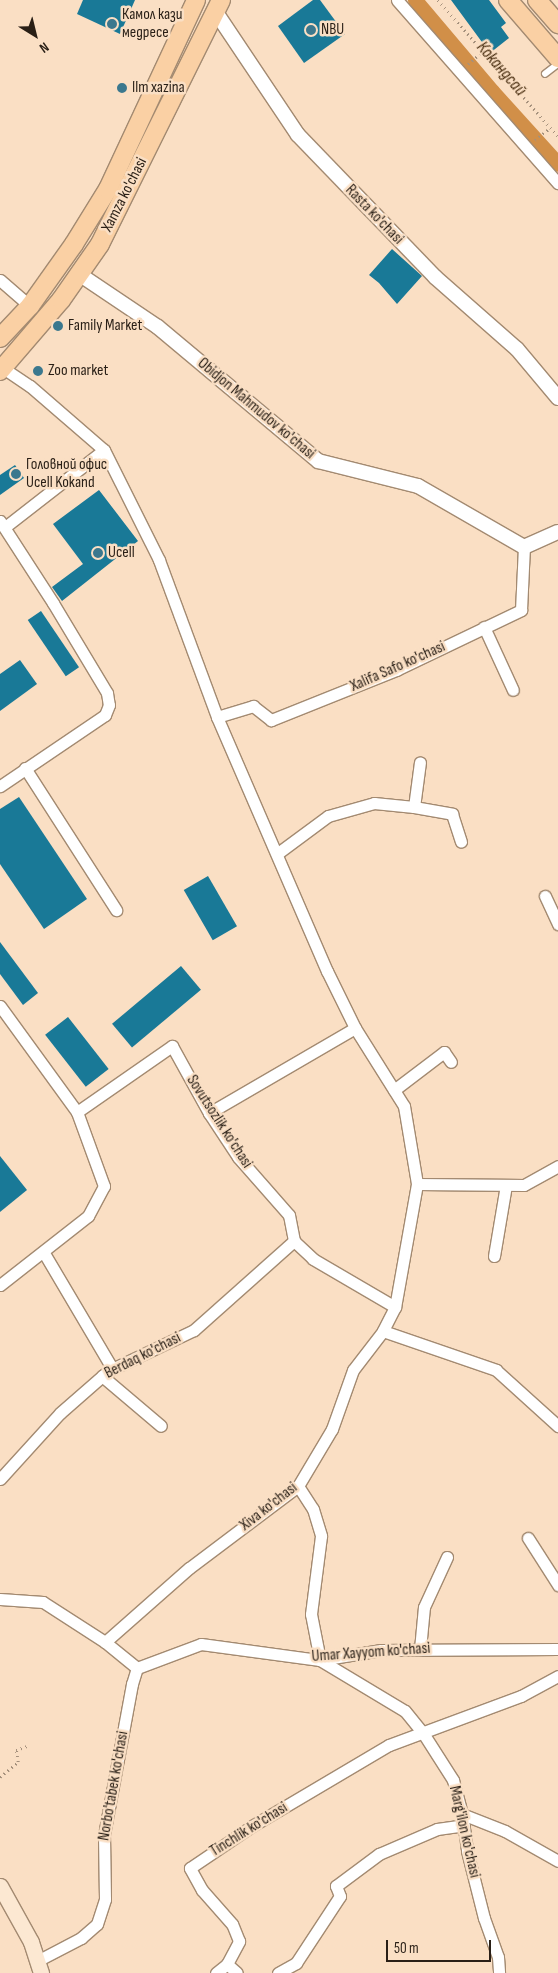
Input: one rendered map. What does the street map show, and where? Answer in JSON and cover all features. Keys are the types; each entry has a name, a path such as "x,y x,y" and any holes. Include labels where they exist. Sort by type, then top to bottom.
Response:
{"main road":[{"name":"Xamza ko'chasi","path":"0,338 30,306 74,244 108,189 196,0"},
{"path":"508,0 558,58"},
{"path":"537,0 558,24"},
{"name":"Xamza ko'chasi","path":"2,370 61,300 100,244 218,5"},
{"path":"0,1886 31,1942 39,1967"}],"street":[{"path":"397,0 558,183"},
{"name":"Rasta ko'chasi","path":"218,5 298,135 435,276 517,349 558,398"},
{"name":"Obidjon Mahmudov ko'chasi","path":"79,274 158,327 318,461 418,486 524,547"},
{"path":"0,280 30,306"},
{"path":"0,786 105,715 109,706 107,693 2,524 104,450 30,386 2,370"},
{"name":"Xiva ko'chasi","path":"104,450 159,560 217,717 328,971 355,1028 404,1106 417,1184 396,1307 383,1331 353,1370 332,1429 298,1486 189,1568 105,1642"},
{"path":"524,547 558,532"},
{"name":"Xalifa Safo ko'chasi","path":"217,717 253,706 271,720 396,670 521,610 524,547"},
{"path":"484,627 512,690"},
{"path":"414,806 420,762"},
{"path":"26,768 116,910"},
{"path":"278,853 328,816 374,803 414,806 452,814 462,842"},
{"path":"545,896 558,924"},
{"path":"0,1006 77,1112 104,1186 88,1216 44,1253 0,1285"},
{"path":"209,1113 355,1028"},
{"name":"Sovutsozlik ko'chasi","path":"77,1112 172,1046 209,1113 238,1157 289,1215 294,1241"},
{"path":"394,1090 444,1052 451,1062"},
{"path":"417,1184 524,1185 558,1166"},
{"path":"494,1256 506,1185"},
{"path":"294,1241 313,1259 396,1307"},
{"name":"Berdaq ko'chasi","path":"0,1479 60,1413 102,1376 112,1368 194,1330 294,1241"},
{"path":"44,1253 112,1368"},
{"path":"383,1331 496,1370 558,1426"},
{"path":"102,1376 161,1426"},
{"path":"298,1486 313,1509 321,1536 311,1614 320,1660"},
{"path":"528,1538 558,1586"},
{"path":"420,1649 424,1607 447,1557"},
{"path":"0,1599 43,1602 105,1642 137,1668"},
{"name":"Umar Xayyom ko'chasi","path":"137,1668 201,1644 320,1660 381,1650 558,1649"},
{"name":"Marg'ilon ko'chasi","path":"320,1660 405,1711 453,1780 463,1820 467,1851 484,1918 498,1957 500,1973"},
{"name":"Norbo'tabek ko'chasi","path":"39,1967 81,1938 97,1924 105,1900 104,1835 132,1684 137,1668"},
{"path":"422,1733 521,1696 558,1676"},
{"name":"Tinchlik ko'chasi","path":"216,1973 227,1964 239,1942 232,1924 202,1890 190,1868 252,1826 389,1745 422,1733"},
{"path":"278,1973 290,1967 301,1954 340,1896 336,1886 379,1854 437,1829 463,1820 505,1831 558,1861"},
{"path":"227,1964 237,1973"}],"lane":[{"path":"545,74 558,64"}],"path":[{"path":"438,0 558,136"},
{"path":"464,68 482,52"},
{"path":"530,144 550,128"},
{"path":"0,1777 18,1762 16,1750 27,1746"}],"building":[{"name":"Камол кази медресе","path":"83,0 135,0 120,34 77,14"},
{"name":"NBU","path":"313,0 320,0 345,34 304,63 278,26"},
{"path":"451,0 489,0 506,23 501,27 509,38 490,53"},
{"path":"392,249 422,276 397,304 379,283 369,275"},
{"path":"15,465 24,478 0,495 0,475"},
{"name":"Ucell","path":"99,490 138,541 62,601 52,587 83,564 53,524"},
{"path":"41,611 79,667 66,676 28,620"},
{"path":"20,660 37,684 0,711 0,674"},
{"path":"19,797 87,899 44,929 0,864 0,809"},
{"path":"208,876 237,926 213,940 184,890"},
{"path":"0,942 38,993 23,1005 0,974"},
{"path":"181,966 201,990 132,1048 112,1024"},
{"path":"68,1017 109,1069 86,1087 45,1035"},
{"path":"0,1156 27,1190 0,1212"}],"waterway":[{"name":"Кокандсай","path":"415,0 492,91 558,164"}],"place":[{"name":"Камол кази медресе","path":"112,24"},
{"name":"NBU","path":"311,30"},
{"name":"Ilm xazina","path":"122,88"},
{"name":"Family Market","path":"58,326"},
{"name":"Zoo market","path":"38,371"},
{"name":"Головной офис Ucell Kokand","path":"16,474"},
{"name":"Ucell","path":"98,553"}]}
